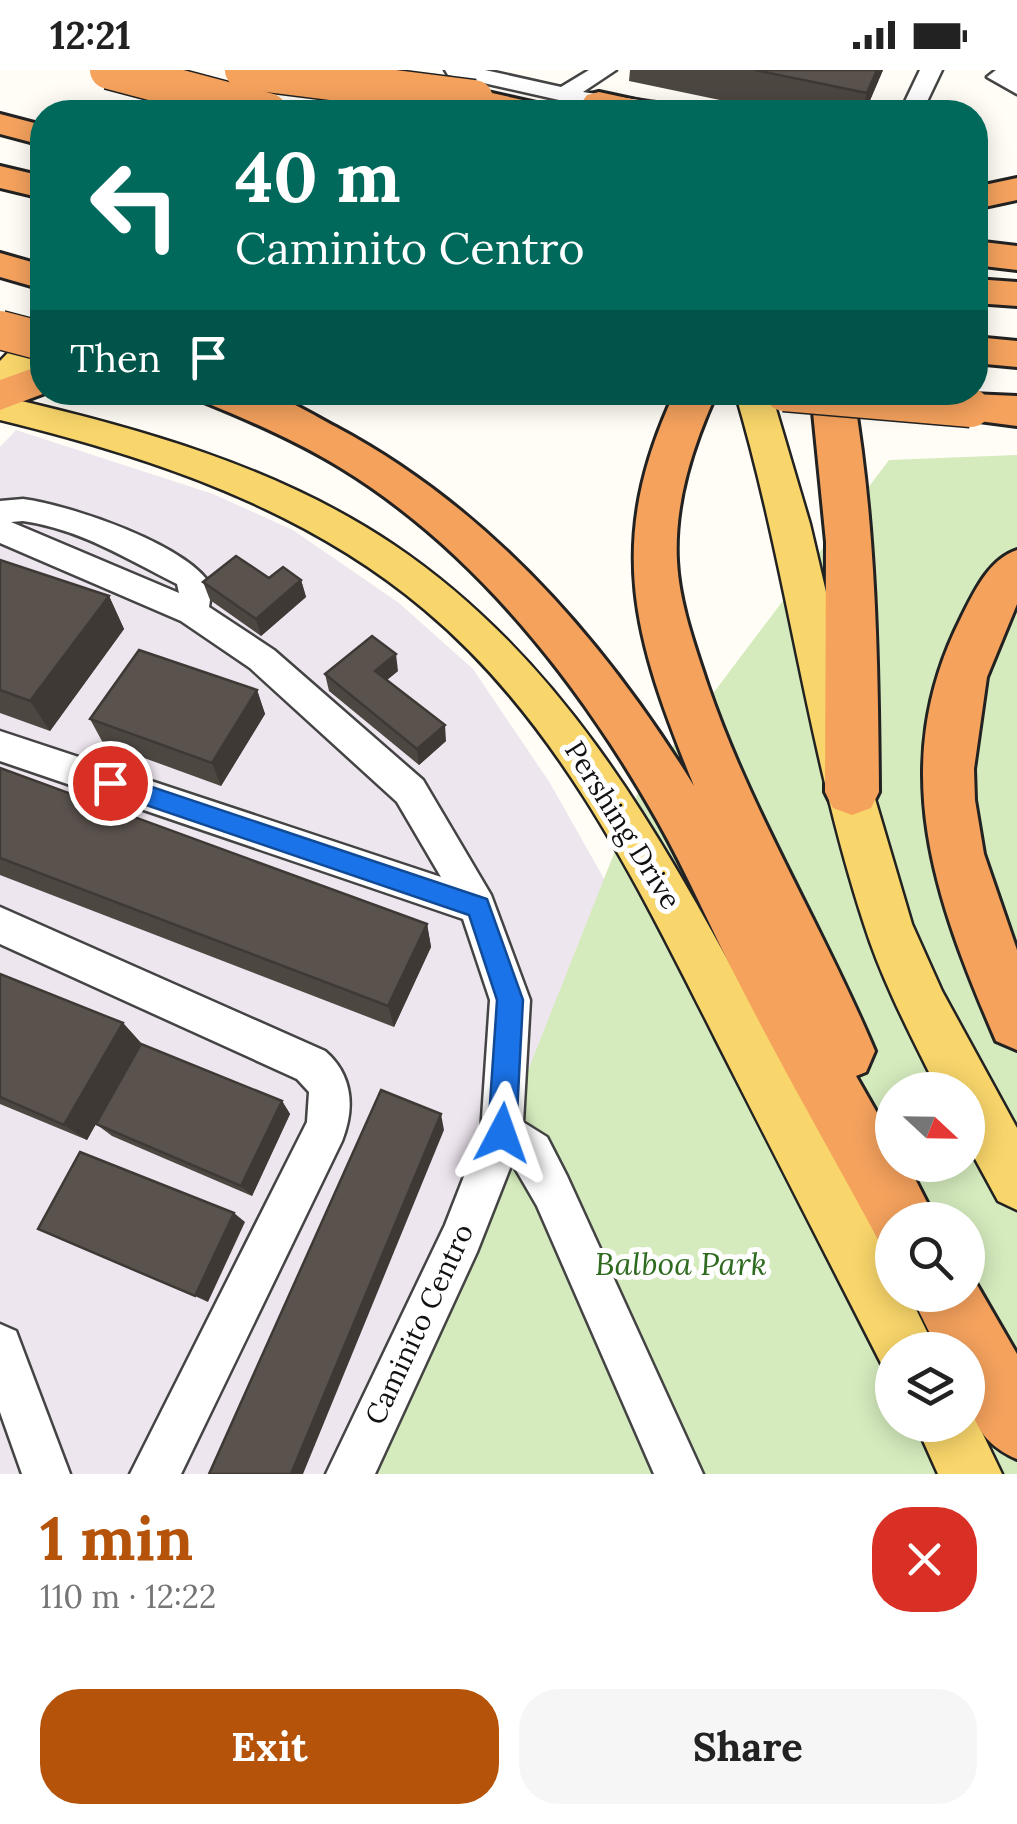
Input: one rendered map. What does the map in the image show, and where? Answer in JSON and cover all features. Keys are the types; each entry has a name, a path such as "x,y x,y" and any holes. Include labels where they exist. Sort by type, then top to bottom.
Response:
{"highway":[{"path":"109,70 223,100"},
{"path":"244,70 474,100"},
{"path":"602,86 626,100"},
{"path":"0,124 30,131"},
{"path":"0,176 30,184"},
{"path":"988,195 1017,189"},
{"path":"988,209 1017,212"},
{"path":"0,211 30,218"},
{"path":"988,255 1017,258"},
{"path":"0,265 30,273"},
{"path":"988,291 1017,294"},
{"path":"0,330 30,337"},
{"path":"988,351 1017,354"},
{"path":"0,396 30,384"},
{"path":"250,405 296,424 414,493 473,542 533,602 614,707 669,792 742,932 893,1202"},
{"path":"691,405 665,474 654,563 671,643 694,721 728,806 875,1114"},
{"path":"834,405 844,465 854,634 852,792"},
{"path":"935,405 1017,411"},
{"path":"1017,568 998,592 959,680 948,802 986,949 1017,1021"},
{"path":"954,1312 1017,1424"},
{"path":"972,1312 1017,1402"}],"main road":[{"path":"269,100 298,70"},
{"path":"354,70 404,100"},
{"path":"375,70 422,100"},
{"path":"0,383 30,352"},
{"path":"757,405 790,516 852,792 890,928 921,1003 957,1072"},
{"name":"Pershing Drive","path":"0,408 173,456 306,510 419,584 512,666 585,756 662,886 897,1332"},
{"path":"985,1124 1017,1182"},
{"path":"955,1442 971,1474"}],"street":[{"path":"456,70 564,94 602,86 641,100"},
{"path":"1015,70 998,77 1017,87"},
{"path":"917,100 930,72"},
{"path":"564,94 602,86"},
{"path":"0,512 36,509 60,515 188,576 196,587 192,612"},
{"name":"Caminito Centro","path":"0,530 192,612 262,660 410,791 478,907 510,1000 502,1133 462,1237 406,1348 350,1474"},
{"path":"0,746 478,907"},
{"path":"0,925 311,1065 327,1078 332,1098 327,1126 178,1434 154,1474"},
{"path":"502,1133 532,1152 679,1474"},
{"path":"0,1348 46,1474"}],"shaded area":[{"path":"16,430 213,494 293,530 399,603 473,669 550,783 647,955 747,1474 0,1474 0,447"}],"green space":[{"name":"Balboa Park","path":"1017,455 1017,1474 368,1474 638,793 889,460"}],"building":[{"path":"755,70 877,70 867,93"},
{"path":"236,556 269,578 283,567 301,580 256,619 203,582"},
{"path":"0,560 109,596 30,701 0,690"},
{"path":"372,636 396,654 375,671 445,725 417,749 325,674"},
{"path":"139,650 257,690 212,763 90,719"},
{"path":"0,768 427,924 388,1006 0,858"},
{"path":"0,974 123,1023 64,1125 0,1097"},
{"path":"141,1044 282,1101 241,1186 96,1124"},
{"path":"381,1090 441,1114 291,1474 209,1474"},
{"path":"80,1152 234,1213 195,1296 38,1229"}],"route":[{"path":"110,783 478,907 510,1000 502,1133"}]}
